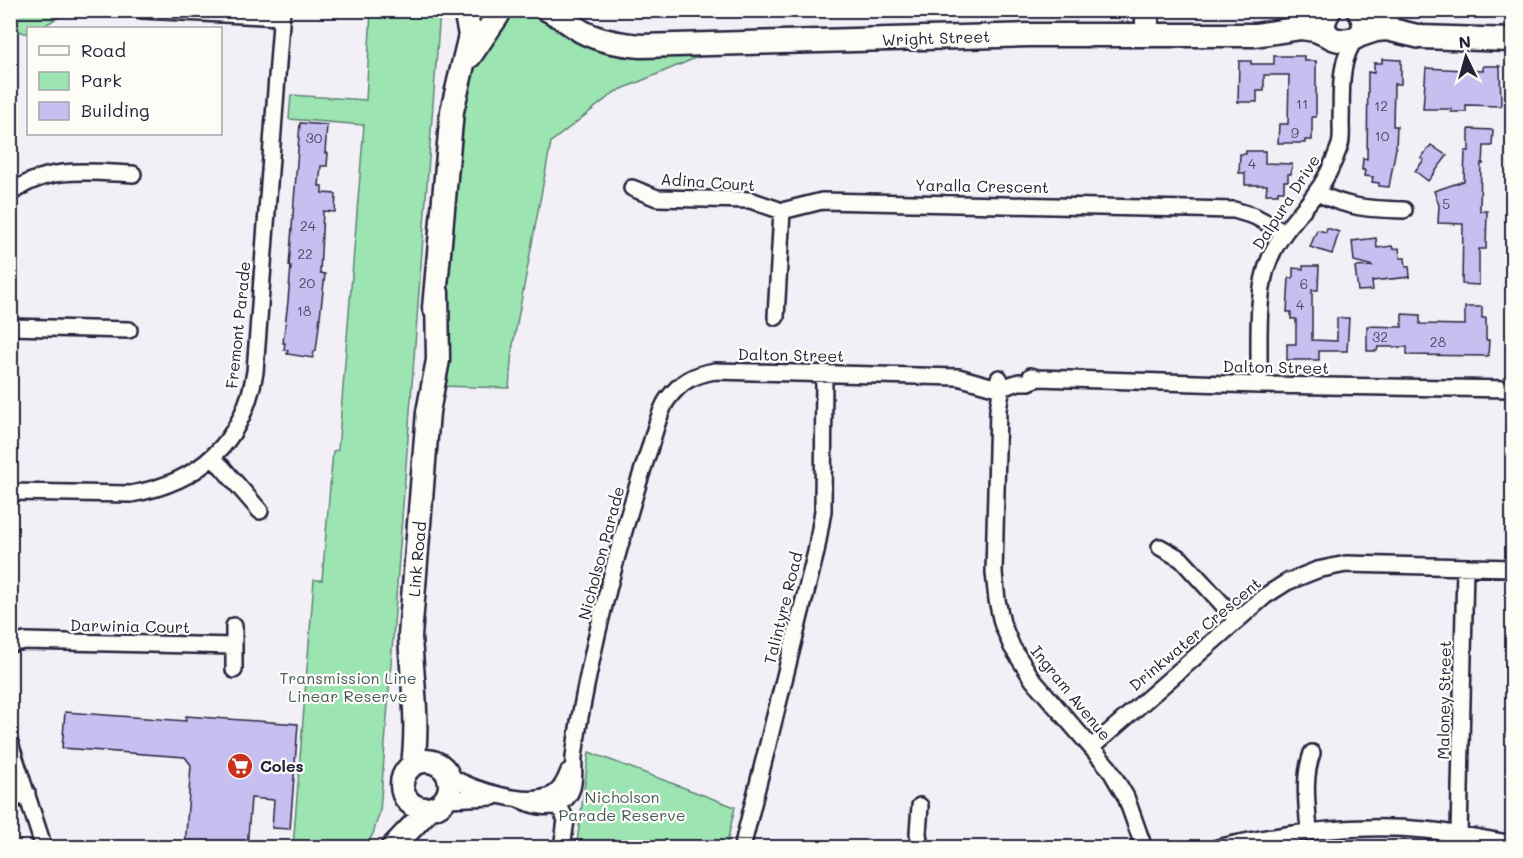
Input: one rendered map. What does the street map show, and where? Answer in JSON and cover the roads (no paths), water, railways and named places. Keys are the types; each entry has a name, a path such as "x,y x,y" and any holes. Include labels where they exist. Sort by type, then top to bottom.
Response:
{"street":[{"path":"142,10 281,14"},
{"path":"466,10 482,19 490,19 503,12"},
{"name":"Link Road","path":"413,765 416,706 410,636 428,412 426,359 437,293 452,111 457,83 465,63 471,35 466,10"},
{"name":"Wright Street","path":"548,10 582,31 602,40 641,46 1030,35 1255,35 1301,28 1345,37"},
{"path":"1147,35 1148,10"},
{"path":"1297,10 1310,13 1329,10 1325,24 1345,37 1387,29 1421,38 1512,40"},
{"path":"1345,37 1363,24 1359,10"},
{"path":"1359,10 1376,14 1390,10"},
{"name":"Link Road","path":"465,63 503,12"},
{"name":"Fremont Parade","path":"10,492 131,494 167,486 182,480 212,458 230,437 245,411 252,391 255,372 281,14"},
{"name":"Dalpura Drive","path":"1258,385 1261,292 1270,256 1284,232 1317,193 1331,168 1341,142 1343,75 1348,51 1345,37"},
{"path":"10,194 38,178 64,172 133,174"},
{"name":"Adina Court","path":"632,188 657,198 750,200 782,211"},
{"path":"1317,193 1348,206 1404,210"},
{"name":"Yaralla Crescent","path":"782,211 822,201 1212,209 1234,210 1254,216 1284,232"},
{"path":"776,317 782,211"},
{"path":"10,327 129,330"},
{"name":"Dalton Street","path":"695,374 716,371 958,377 998,384 1029,382 1038,378 1258,385 1512,389"},
{"name":"Talintyre Road","path":"742,848 816,552 823,511 824,373"},
{"name":"Nicholson Parade","path":"556,801 574,756 587,682 629,510 665,402 679,386 695,374"},
{"name":"Ingram Avenue","path":"998,384 994,573 1002,623 1012,646 1033,680 1109,768 1126,797 1144,848"},
{"path":"212,458 260,511"},
{"path":"1160,547 1180,559 1237,620"},
{"name":"Drinkwater Crescent","path":"1092,747 1265,596 1287,582 1317,570 1346,564 1512,568"},
{"name":"Maloney Street","path":"1459,834 1465,567"},
{"path":"234,626 234,669"},
{"name":"Darwinia Court","path":"15,641 234,646"},
{"name":"Link Road","path":"416,706 446,772"},
{"path":"10,743 44,848"},
{"path":"1309,831 1306,778 1312,753"},
{"path":"511,798 466,785 429,760 413,765 403,776 402,790 405,797 415,807 511,798 542,798 556,801 566,820 563,842"},
{"path":"395,844 450,792 446,772"},
{"path":"10,801 27,793"},
{"path":"395,844 405,817 405,797"},
{"path":"920,806 918,833 920,848"},
{"path":"1217,848 1258,838 1309,831 1365,828 1424,830 1512,844"}],"place":[{"name":"Coles","path":"240,766"}],"park label":[{"name":"Transmission Line Linear Reserve","path":"348,687"},
{"name":"Nicholson Parade Reserve","path":"622,806"}]}
